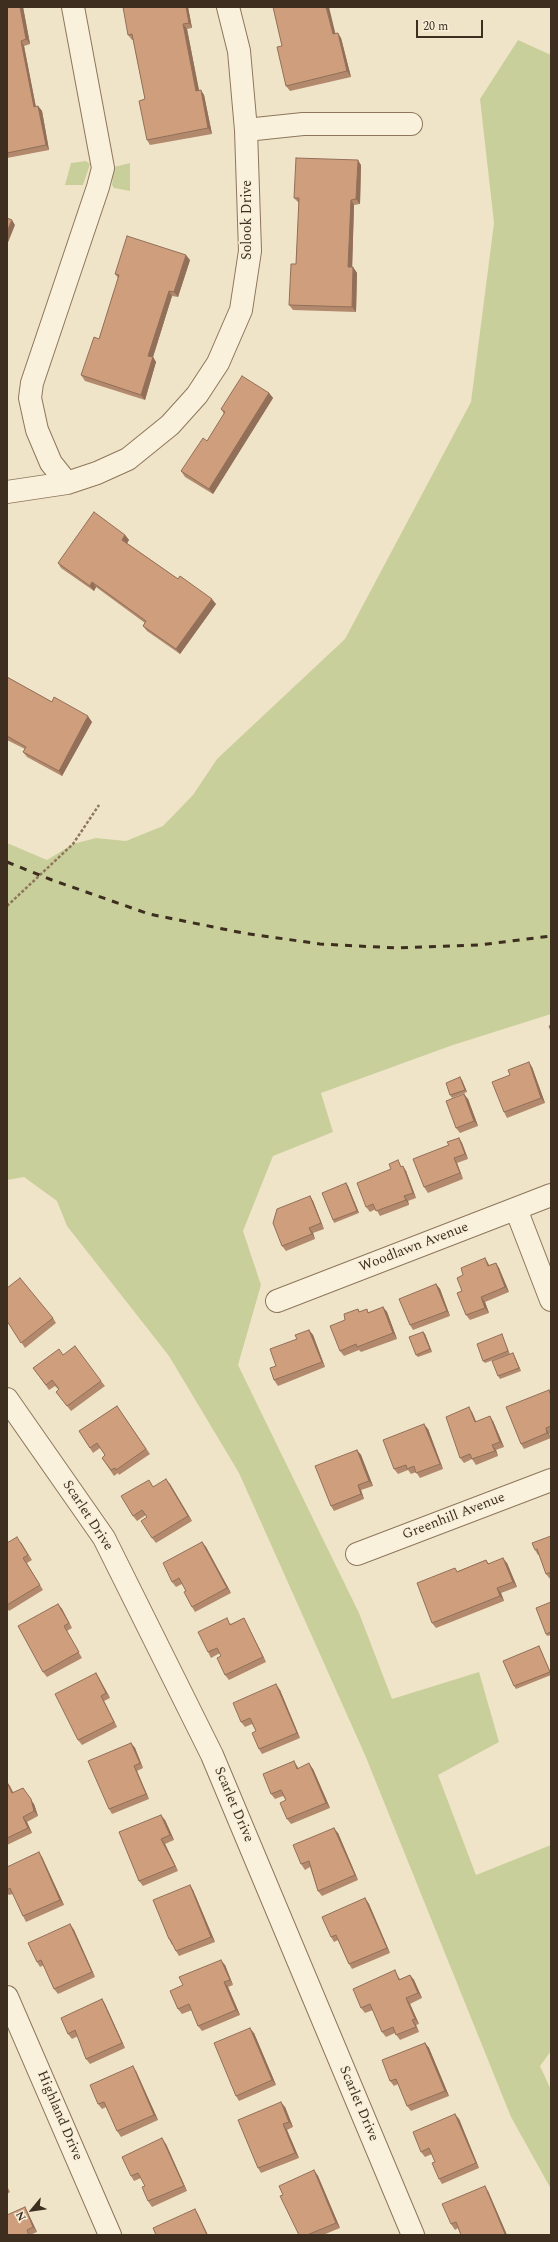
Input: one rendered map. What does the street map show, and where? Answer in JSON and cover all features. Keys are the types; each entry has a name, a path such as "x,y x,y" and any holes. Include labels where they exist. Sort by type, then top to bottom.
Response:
{"street":[{"path":"66,483 51,463 37,430 30,398 32,383 98,187 102,168 73,7"},
{"name":"Solook Drive","path":"7,492 66,483 97,473 134,454 175,420 198,395 218,363 241,310 250,252 246,130 239,51 228,7"},
{"path":"246,130 303,124 411,124"},
{"name":"Woodlawn Avenue","path":"277,1301 551,1195"},
{"path":"516,1208 551,1300"},
{"name":"Scarlet Drive","path":"7,1399 104,1538 212,1755 412,2235"},
{"name":"Greenhill Avenue","path":"357,1554 551,1480"},
{"name":"Highland Drive","path":"7,1997 110,2235"}],"path":[{"path":"7,906 73,844 99,805"}],"green space":[{"path":"518,40 551,55 551,1014 450,1046 321,1093 333,1132 273,1156 243,1231 261,1285 238,1365 359,1613 392,1699 479,1672 499,1742 438,1775 476,1875 551,1845 551,2051 540,2066 551,2090 551,2189 511,2117 365,1755 239,1473 169,1356 67,1226 57,1201 24,1177 7,1180 7,843 47,860 73,844 96,838 126,841 163,826 193,795 217,759 345,639 471,402 494,223 480,99"},
{"path":"86,161 90,164 83,185 65,185 71,163"},
{"path":"130,163 130,191 114,188 112,185 114,167"}],"building":[{"path":"7,7 20,7 26,39 21,41 34,107 38,106 46,145 7,153"},
{"path":"123,7 186,7 189,23 183,24 196,91 201,90 208,128 147,140 139,101 145,99 132,34 128,35"},
{"path":"273,7 326,7 333,34 338,33 347,71 286,86 277,47 282,46"},
{"path":"296,158 358,160 356,199 351,200 348,267 353,267 352,307 289,305 291,264 296,264 299,198 294,198"},
{"path":"7,218 12,220 7,231"},
{"path":"127,236 186,255 174,292 169,291 148,356 153,357 141,395 81,375 94,337 99,339 119,275 115,274"},
{"path":"242,376 269,393 209,489 181,471 203,438 207,441 225,412 221,409"},
{"path":"94,512 125,535 122,540 178,579 180,576 212,599 176,649 143,626 146,621 92,582 90,586 58,563"},
{"path":"7,677 52,702 54,697 88,716 59,771 23,752 26,747 7,736"},
{"path":"529,1062 541,1098 504,1112 492,1082 510,1075 508,1070"},
{"path":"460,1077 465,1090 450,1095 446,1083"},
{"path":"464,1094 474,1121 456,1128 446,1101"},
{"path":"459,1138 465,1154 454,1158 460,1173 424,1187 413,1159 449,1145 447,1142"},
{"path":"398,1160 401,1167 403,1166 413,1193 404,1196 406,1200 376,1211 373,1204 366,1207 357,1183 391,1169 389,1164"},
{"path":"346,1183 357,1211 333,1220 322,1193"},
{"path":"310,1196 321,1223 309,1228 312,1234 282,1246 273,1223 277,1209"},
{"path":"485,1258 488,1266 496,1263 505,1287 481,1297 485,1308 466,1315 457,1293 462,1291 457,1278 463,1275 461,1268"},
{"path":"20,1278 53,1318 21,1343 7,1321 7,1288"},
{"path":"436,1284 447,1311 410,1325 399,1299"},
{"path":"383,1307 393,1333 357,1347 356,1344 340,1351 330,1326 345,1320 344,1314 358,1309 359,1312 367,1309 368,1313"},
{"path":"309,1330 322,1362 274,1380 270,1368 276,1366 270,1349 297,1339 295,1335"},
{"path":"423,1332 430,1349 416,1355 409,1337"},
{"path":"502,1334 508,1351 483,1361 477,1344"},
{"path":"75,1346 101,1381 67,1406 56,1392 59,1389 52,1380 46,1385 33,1368 59,1349 63,1355"},
{"path":"513,1353 519,1368 498,1376 492,1361"},
{"path":"549,1390 551,1396 551,1426 546,1428 547,1433 521,1444 506,1407"},
{"path":"117,1406 146,1449 116,1470 115,1468 111,1470 102,1458 105,1455 97,1443 90,1448 79,1431"},
{"path":"469,1407 475,1422 490,1416 500,1442 492,1445 495,1451 472,1459 470,1454 460,1458 446,1417"},
{"path":"424,1424 440,1464 416,1473 414,1466 407,1469 406,1465 394,1469 383,1440"},
{"path":"357,1450 369,1481 358,1485 361,1494 331,1506 315,1466"},
{"path":"166,1479 188,1516 152,1538 141,1521 147,1517 142,1510 133,1516 121,1496 149,1480 153,1487"},
{"path":"551,1536 551,1572 546,1574 537,1549 535,1550 532,1543"},
{"path":"17,1537 28,1555 23,1558 40,1585 7,1605 7,1543"},
{"path":"202,1542 227,1588 192,1607 179,1578 172,1582 163,1563"},
{"path":"503,1558 513,1582 497,1588 500,1596 432,1623 417,1583 455,1568 457,1572 486,1560 488,1564"},
{"path":"551,1602 551,1632 546,1634 536,1608"},
{"path":"58,1604 69,1623 64,1626 79,1652 43,1672 18,1626"},
{"path":"227,1618 230,1625 244,1618 263,1657 225,1675 217,1658 221,1656 217,1648 208,1652 198,1632"},
{"path":"539,1646 550,1672 514,1686 503,1661"},
{"path":"96,1673 106,1693 101,1696 114,1722 78,1740 55,1694"},
{"path":"276,1684 297,1733 259,1749 252,1733 256,1731 250,1718 241,1722 233,1703"},
{"path":"131,1743 140,1763 134,1766 146,1794 109,1809 88,1761"},
{"path":"294,1761 297,1769 309,1763 326,1803 287,1819 280,1803 286,1800 281,1790 271,1794 263,1774"},
{"path":"7,1782 12,1793 23,1788 31,1799 34,1811 23,1817 28,1828 7,1838"},
{"path":"161,1815 170,1835 161,1839 175,1866 139,1881 119,1832"},
{"path":"334,1828 355,1875 318,1891 309,1861 301,1864 293,1845"},
{"path":"39,1852 60,1900 23,1916 10,1888 7,1890 7,1867"},
{"path":"190,1885 211,1937 176,1951 169,1939 153,1900"},
{"path":"365,1898 387,1948 349,1964 336,1935 331,1937 322,1917"},
{"path":"70,1924 92,1972 54,1989 41,1960 37,1962 28,1943"},
{"path":"221,1960 230,1980 224,1982 236,2010 198,2026 189,2004 178,2009 170,1991 183,1985 179,1977"},
{"path":"395,1970 399,1980 410,1975 418,1993 406,1998 415,2019 412,2020 416,2027 396,2035 393,2027 382,2032 370,2004 361,2008 353,1989"},
{"path":"102,1999 122,2043 86,2059 75,2030 68,2034 61,2018"},
{"path":"250,2028 272,2080 236,2096 214,2043"},
{"path":"425,2043 445,2091 407,2106 396,2079 390,2081 382,2060"},
{"path":"133,2066 154,2115 117,2131 104,2102 98,2104 90,2085"},
{"path":"281,2102 289,2122 283,2124 295,2153 258,2168 238,2120"},
{"path":"455,2114 476,2163 439,2179 432,2163 435,2162 429,2148 421,2152 413,2132"},
{"path":"162,2138 184,2186 148,2201 142,2187 145,2186 138,2173 131,2176 122,2157"},
{"path":"314,2170 336,2223 307,2235 299,2235 280,2196 283,2195 279,2186"},
{"path":"485,2186 505,2234 461,2235 456,2222 451,2224 442,2204"},
{"path":"25,2207 33,2227 27,2230 29,2235 7,2235 7,2215"},
{"path":"195,2209 207,2235 156,2235 153,2228"}],"railway":[{"path":"7,862 52,880 149,914 243,933 320,944 397,948 479,945 551,936"}]}
